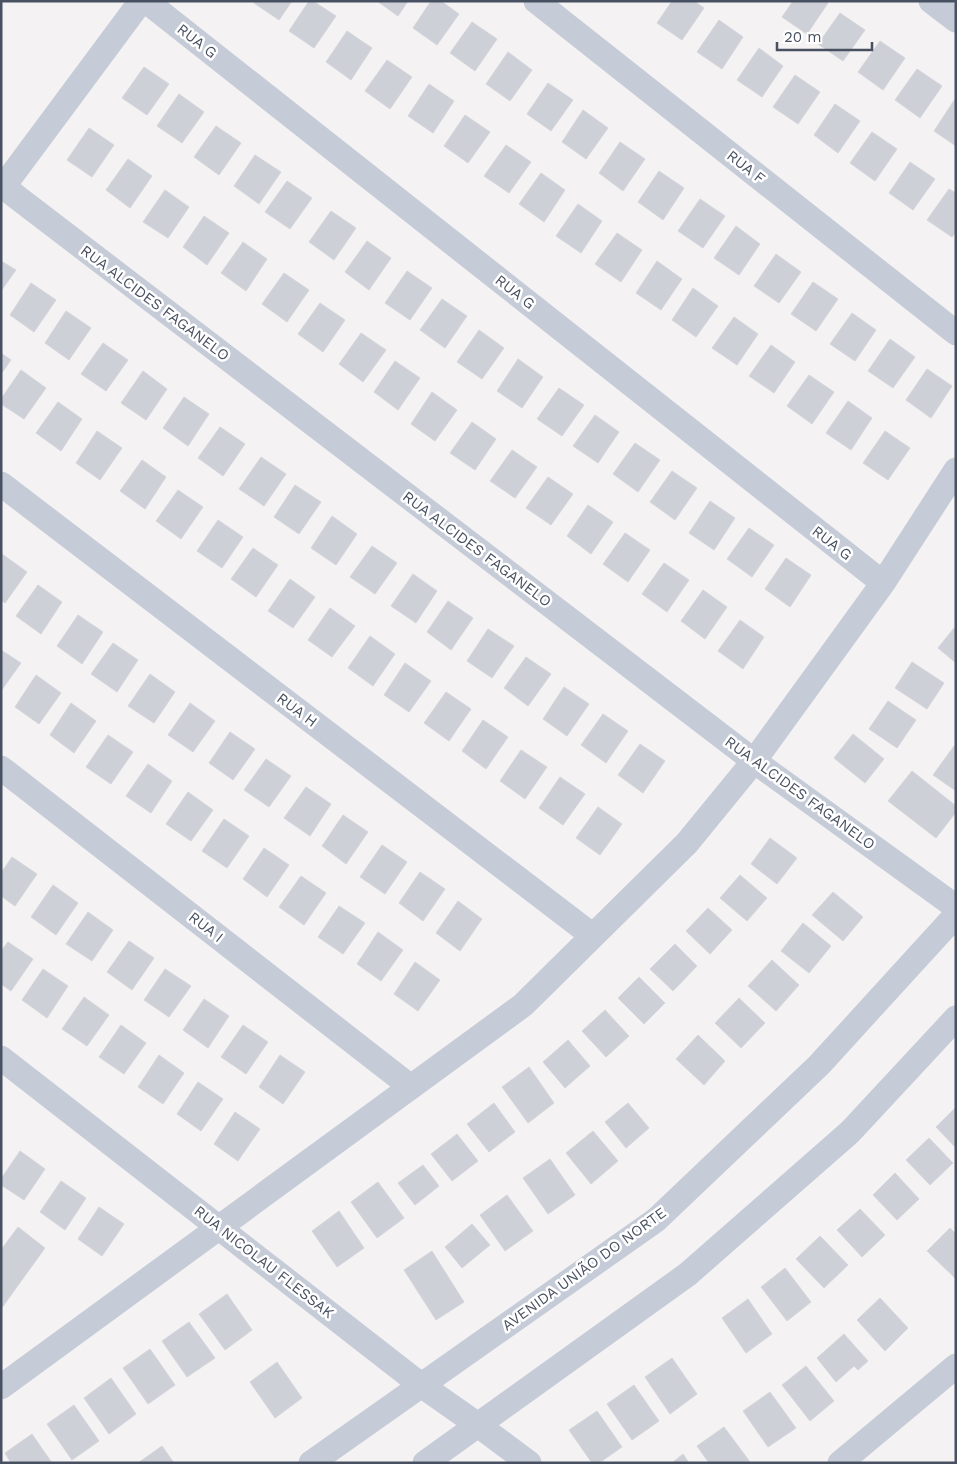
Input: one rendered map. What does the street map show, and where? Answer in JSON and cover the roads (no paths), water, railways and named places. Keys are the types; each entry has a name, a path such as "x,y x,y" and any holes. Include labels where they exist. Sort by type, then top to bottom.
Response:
{"street":[{"path":"2,186 141,1"},
{"name":"RUA G","path":"146,1 883,583"},
{"name":"RUA F","path":"536,1 956,333"},
{"path":"931,1 956,20"},
{"name":"RUA ALCIDES FAGANELO","path":"2,186 754,761 956,907"},
{"path":"1,1387 523,1005 687,843 754,761 883,583 956,470"},
{"name":"RUA H","path":"1,484 593,936"},
{"name":"RUA I","path":"1,768 411,1087"},
{"name":"AVENIDA UNIÃO DO NORTE","path":"312,1463 656,1220 819,1065 956,915"},
{"path":"425,1463 688,1274 850,1132 956,1018"},
{"name":"RUA NICOLAU FLESSAK","path":"1,1058 421,1385 478,1424 529,1463"},
{"path":"840,1463 956,1366"}]}
